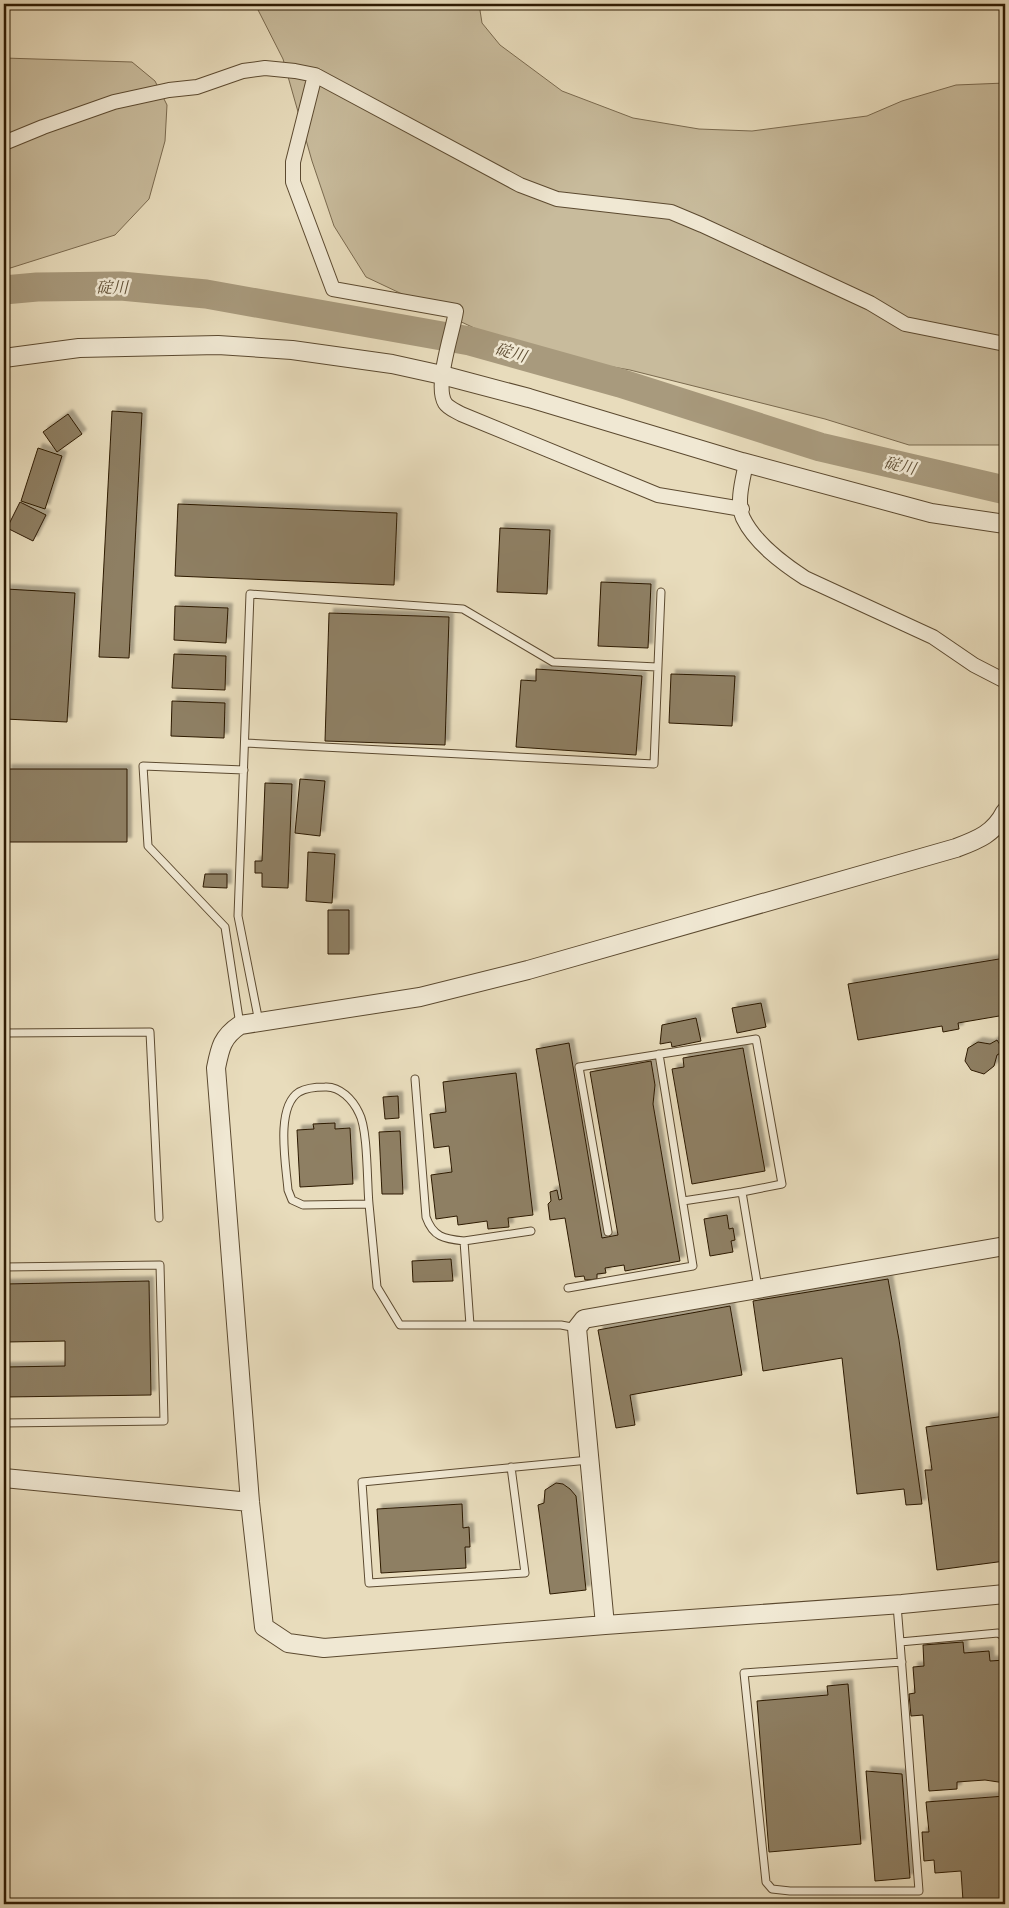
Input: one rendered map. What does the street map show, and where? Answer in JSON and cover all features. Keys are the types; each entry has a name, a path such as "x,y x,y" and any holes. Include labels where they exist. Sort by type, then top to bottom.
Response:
{"street":[{"path":"4,143 43,126 114,102 169,90 197,87 243,71 265,68 315,75 520,185 557,199 671,212 870,303 905,324 1005,344"},
{"path":"315,75 293,162 293,182 334,289 456,311 442,375 442,396 446,405 461,414 658,495 742,509"},
{"path":"4,358 79,348 218,345 292,350 392,364 529,398 746,463 931,513 1005,524"},
{"path":"746,463 740,495 742,517 757,538 787,566 804,578 933,637 974,665 1005,682"},
{"path":"1005,812 1001,820 984,837 956,848 528,970 420,997 240,1025 230,1032 220,1046 216,1068 250,1502 264,1627 288,1644 324,1648 605,1625 897,1605 1005,1594"},
{"path":"605,1625 577,1328 584,1319 1005,1246"},
{"path":"4,1478 250,1502"}],"lane":[{"path":"245,743 654,764 661,592"},
{"path":"259,1022 238,916 250,594 463,609 553,662 657,666"},
{"path":"240,1025 225,927 148,846 143,766 244,770"},
{"path":"4,1033 150,1032 158,1218"},
{"path":"608,1232 579,1068 756,1038 782,1184 683,1201"},
{"path":"568,1288 693,1266 659,1054"},
{"path":"414,1079 426,1217 430,1229 445,1239 464,1241 531,1231"},
{"path":"369,1204 303,1205 292,1200 288,1190 284,1119 288,1103 300,1091 334,1087 347,1096 360,1114 364,1129 377,1287 400,1325 560,1325 577,1328"},
{"path":"742,1192 758,1289"},
{"path":"464,1241 470,1325"},
{"path":"4,1267 160,1265 164,1421 4,1423"},
{"path":"511,1467 525,1573 369,1583 362,1482 511,1467 590,1460"},
{"path":"897,1605 902,1662 920,1891 790,1891 772,1889 766,1882 744,1673 902,1662"},
{"path":"900,1642 998,1634 1005,1637"}],"shaded area":[{"path":"255,4 479,4 482,23 500,45 562,91 633,118 699,129 752,131 867,116 902,101 956,85 1005,83 1005,445 909,445 825,419 630,370 523,351 366,277 334,226 312,161 283,59"},
{"path":"4,58 132,62 155,81 167,105 165,141 149,199 115,235 4,270"}],"building":[{"path":"112,411 142,413 129,658 99,657"},
{"path":"68,414 82,434 57,452 43,432"},
{"path":"38,448 62,456 45,509 21,501"},
{"path":"20,502 46,515 33,541 7,528"},
{"path":"178,504 397,513 394,585 175,576"},
{"path":"500,528 550,530 547,594 497,592"},
{"path":"601,582 651,584 648,648 598,646"},
{"path":"6,589 75,593 67,722 5,719 4,617"},
{"path":"175,606 228,608 226,643 174,640"},
{"path":"329,613 449,617 445,745 325,741"},
{"path":"174,654 226,656 225,690 172,688"},
{"path":"536,669 642,676 636,755 516,747 521,680 536,681"},
{"path":"671,674 735,676 732,726 669,723"},
{"path":"172,701 225,703 224,738 171,736"},
{"path":"7,769 127,769 127,842 7,842"},
{"path":"300,779 325,781 320,836 295,833"},
{"path":"265,783 292,784 288,888 262,887 262,873 255,873 255,861 262,861"},
{"path":"308,852 335,854 332,903 306,901"},
{"path":"205,874 227,874 227,888 203,887"},
{"path":"328,910 349,910 349,954 328,954"},
{"path":"1005,958 1005,1015 958,1023 959,1029 943,1032 942,1026 858,1040 848,984"},
{"path":"761,1003 766,1027 737,1033 732,1008"},
{"path":"696,1018 701,1041 672,1047 671,1042 660,1044 662,1025"},
{"path":"997,1040 1004,1051 997,1055 994,1066 984,1074 971,1070 965,1061 968,1048 978,1042 990,1044"},
{"path":"569,1043 602,1238 618,1235 590,1072 651,1061 655,1085 653,1104 680,1261 625,1271 624,1265 605,1268 606,1273 597,1274 597,1279 585,1280 584,1276 575,1277 565,1218 550,1220 548,1204 551,1201 550,1192 557,1190 559,1200 562,1199 536,1049"},
{"path":"743,1048 765,1171 692,1184 672,1069 684,1067 683,1058"},
{"path":"516,1073 533,1215 508,1218 509,1227 488,1229 487,1221 458,1225 457,1216 436,1219 431,1175 452,1172 449,1146 434,1148 430,1114 446,1112 443,1082"},
{"path":"398,1096 399,1118 385,1119 383,1097"},
{"path":"335,1123 335,1129 350,1128 353,1184 300,1187 297,1130 314,1129 313,1124"},
{"path":"400,1131 403,1194 382,1194 379,1132"},
{"path":"727,1215 729,1229 733,1228 735,1240 731,1241 733,1252 710,1256 704,1219"},
{"path":"451,1259 453,1281 413,1282 412,1261"},
{"path":"1001,1269 1005,1269 1005,1311"},
{"path":"888,1279 899,1340 922,1504 906,1505 904,1489 857,1494 842,1358 763,1371 753,1301"},
{"path":"149,1281 151,1395 5,1397 5,1367 65,1366 65,1341 6,1342 5,1284"},
{"path":"730,1306 742,1375 630,1395 635,1425 616,1428 598,1330"},
{"path":"1005,1416 1005,1561 937,1570 925,1470 932,1470 926,1427"},
{"path":"556,1483 563,1484 576,1496 586,1590 550,1594 538,1505 544,1503 545,1490"},
{"path":"462,1504 463,1528 469,1527 470,1547 465,1547 466,1568 381,1573 377,1509"},
{"path":"963,1642 964,1653 989,1651 990,1661 1005,1660 1005,1783 985,1780 957,1782 957,1789 929,1791 923,1715 911,1716 909,1694 915,1693 913,1667 924,1666 923,1645"},
{"path":"848,1684 861,1844 769,1852 757,1701 828,1695 827,1686"},
{"path":"866,1771 902,1774 910,1878 875,1881"},
{"path":"1005,1796 1005,1903 977,1904 976,1900 963,1901 961,1871 935,1873 934,1860 924,1861 922,1832 929,1832 926,1802"}],"waterway":[{"name":"碇川","path":"4,290 37,287 121,286 206,294 470,341 620,383 820,447 1005,490"}]}
